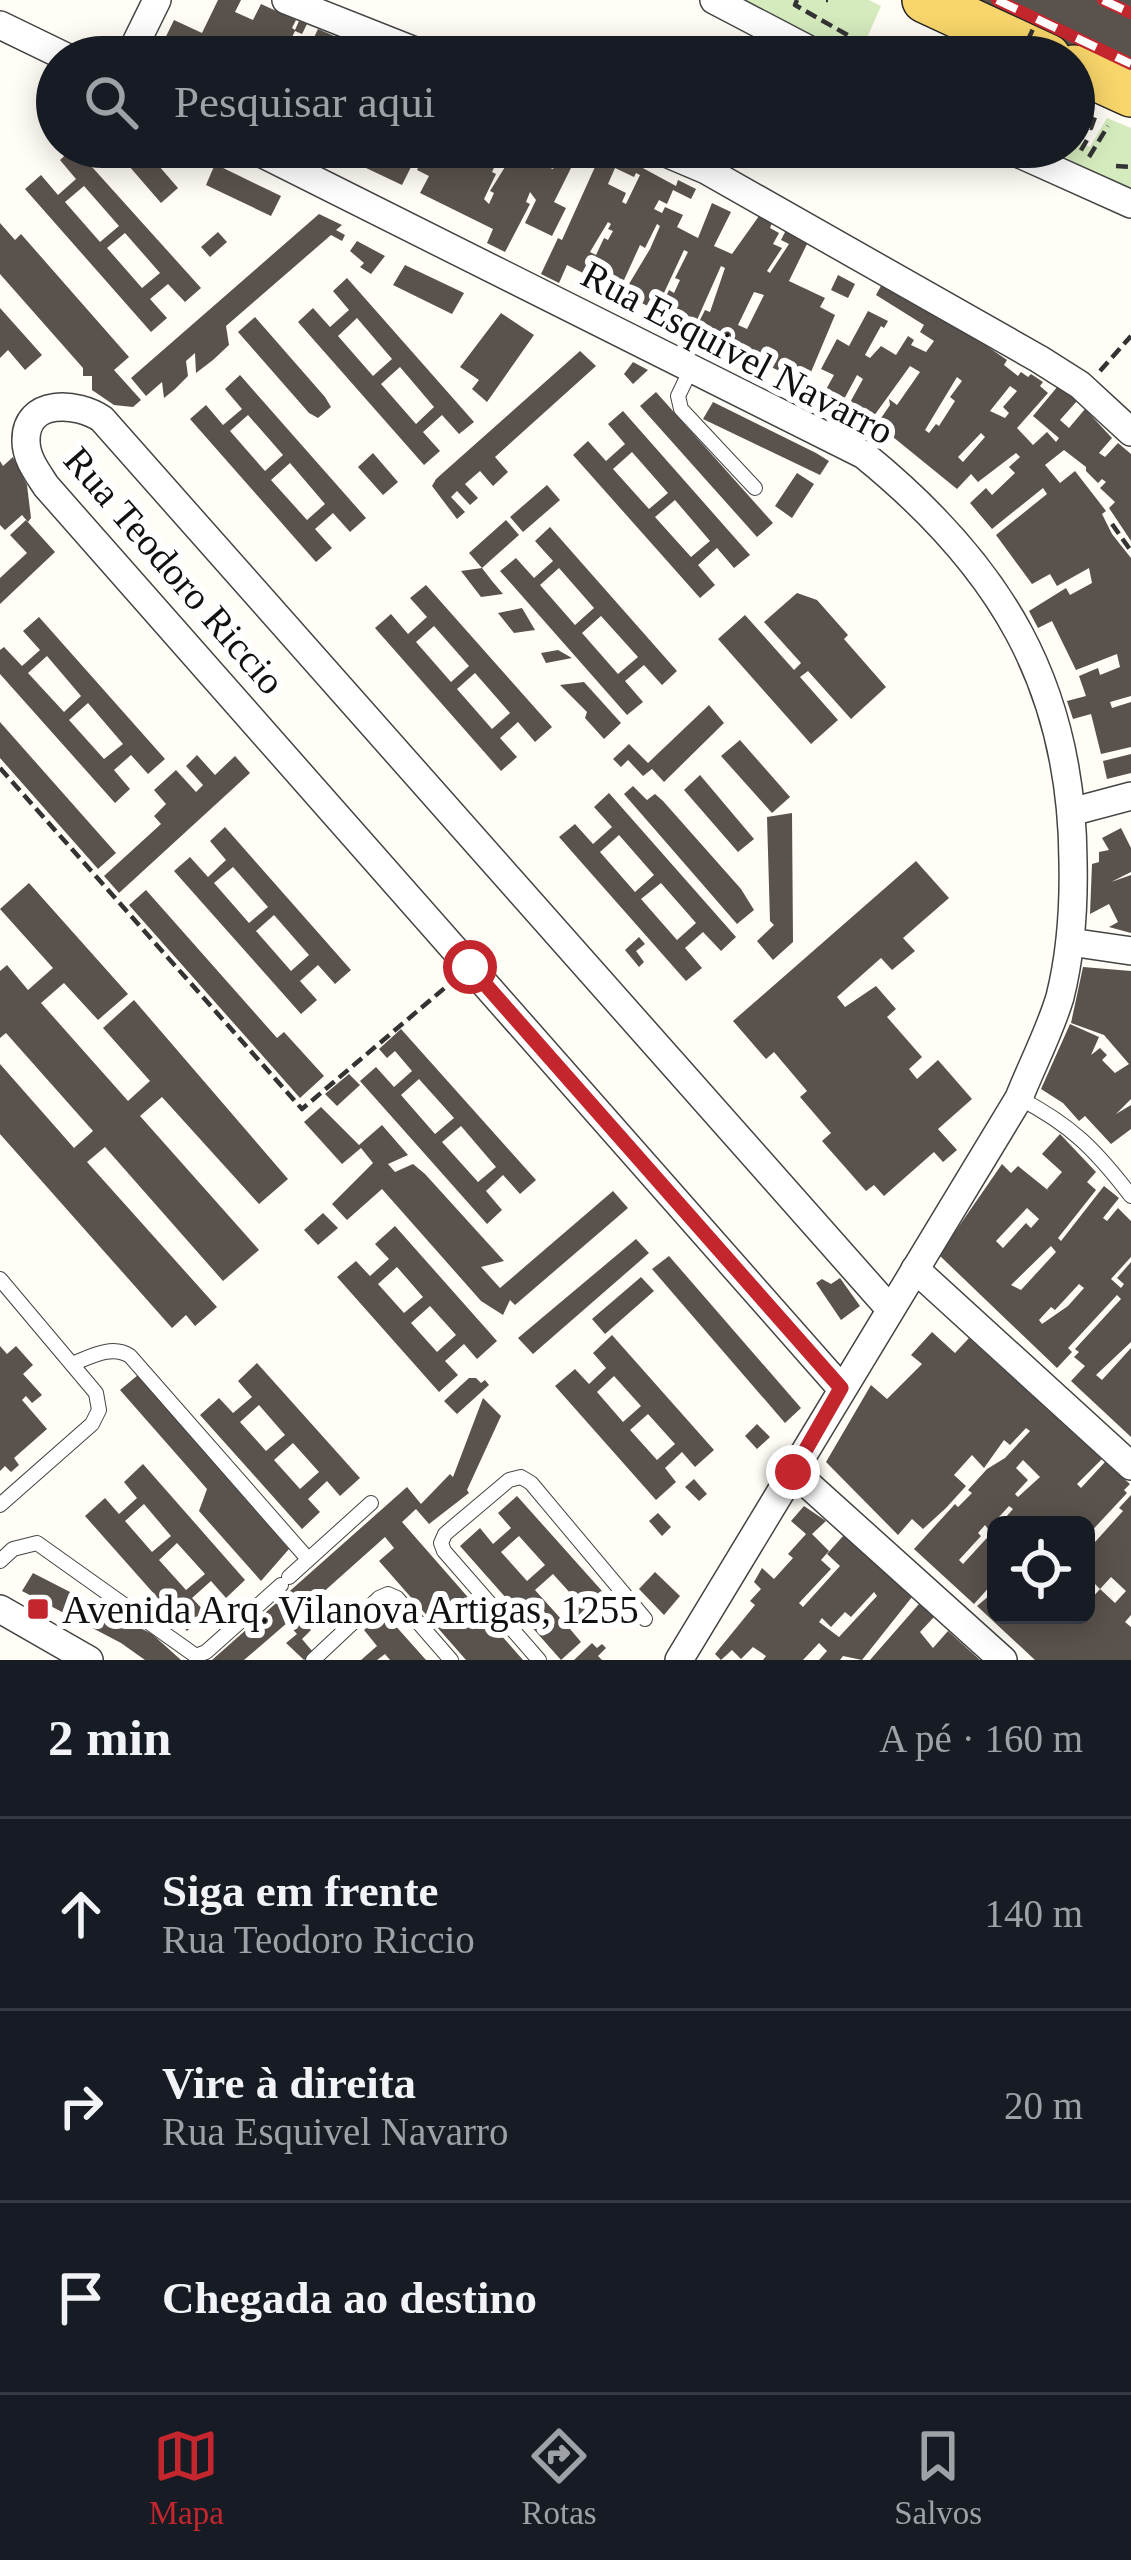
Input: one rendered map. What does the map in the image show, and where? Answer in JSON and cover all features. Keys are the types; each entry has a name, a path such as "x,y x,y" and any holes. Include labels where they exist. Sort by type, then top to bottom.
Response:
{"main road":[{"path":"925,0 1022,36"}],"street":[{"path":"139,36 157,0"},
{"path":"286,0 377,36"},
{"path":"714,0 783,36"},
{"path":"0,25 36,42"},
{"name":"Rua Esquivel Navarro","path":"291,168 864,455 921,501 976,565 1014,621 1054,717 1071,812 1070,942 1059,1000 1018,1098 679,1660"},
{"path":"701,168 1039,359 1080,386 1131,431"},
{"path":"1051,168 1131,204"},
{"name":"Rua Teodoro Riccio","path":"841,1388 46,486 32,464 26,442 27,430 46,410 72,405 102,419 890,1309"},
{"path":"1071,812 1131,796"},
{"path":"1070,942 1131,951"},
{"path":"915,1269 1131,1466"},
{"path":"793,1472 1003,1660"},
{"path":"0,1609 89,1660"}],"lane":[{"path":"692,367 678,396 681,409 755,488"},
{"path":"1018,1098 1060,1119 1095,1148 1131,1196"},
{"path":"0,1279 96,1394 99,1410 92,1424 0,1505"},
{"path":"71,1364 110,1350 130,1356 308,1559"},
{"path":"538,1660 441,1543 445,1534 508,1480 521,1477 531,1483 645,1618"},
{"path":"0,1561 13,1549 37,1543 196,1656 371,1503"},
{"path":"314,1660 388,1594 397,1598 451,1660"}],"path":[{"path":"797,0 795,4 852,36"},
{"path":"1095,121 1104,92"},
{"path":"1095,125 1104,92"},
{"path":"1093,380 1131,336"},
{"path":"1112,524 1131,551"},
{"path":"0,768 302,1109 470,967"}],"green space":[{"path":"735,0 869,0 881,6 868,36 806,36"},
{"path":"1107,118 1131,128 1131,197 1070,168 1095,168 1095,138"}],"building":[{"path":"218,0 241,0 235,12 253,20 261,4 296,20 295,30 299,21 307,24 302,34 295,31 292,36 166,36 174,20 202,33"},
{"path":"974,0 1131,0 1131,73 1095,57 1095,36 1049,36"},
{"path":"67,168 93,168 201,288 185,302 168,284 150,299 167,318 151,332 25,189 41,175 58,195 76,179","holes":["84,186 119,226 100,242 65,202","125,233 160,273 142,288 107,248"]},
{"path":"131,168 161,168 178,188 161,203"},
{"path":"213,168 223,168 281,196 271,216 206,185"},
{"path":"366,168 410,168 402,185"},
{"path":"418,168 494,168 496,174 484,199 489,204 494,193 490,191 504,168 571,168 554,202 566,208 552,236 525,223 536,200 530,192 526,202 530,204 505,252 487,243 493,229 420,193 429,176"},
{"path":"595,168 615,168 643,168 676,186 678,180 696,189 691,199 673,190 667,204 659,200 654,209 662,213 665,207 683,215 677,227 698,238 712,203 731,212 714,246 732,254 759,216 772,223 770,228 779,233 773,244 782,248 770,273 789,244 781,240 786,230 808,242 789,281 825,298 820,307 835,315 806,384 695,330 705,310 710,312 725,268 721,266 693,329 659,311 680,280 675,278 688,252 684,250 656,310 623,294 650,249 657,224 645,248 640,245 619,291 567,265 559,283 541,274 558,238 562,240","holes":["615,168 640,175 626,204 622,202 626,193 608,184","608,222 613,231 596,255 590,252","754,292 764,295 747,329 738,325"]},
{"path":"319,214 342,225 336,230 345,235 342,241 331,235 226,326 229,345 213,360 196,373 195,353 186,361 188,376 174,390 164,398 162,382 146,396 131,378"},
{"path":"0,223 15,240 21,234 129,357 114,370 141,400 133,407 114,405 92,390 92,376 83,376 83,368 0,274"},
{"path":"218,232 227,242 210,257 201,247"},
{"path":"357,241 385,256 371,274 350,251"},
{"path":"405,265 464,293 452,314 393,285"},
{"path":"838,275 855,284 848,298 831,290"},
{"path":"347,278 474,422 459,434 442,415 423,432 440,451 424,465 298,322 313,308 330,327 349,310 333,291","holes":["357,318 392,359 373,376 338,336","400,367 434,407 416,424 381,384"]},
{"path":"882,284 968,333 1007,360 1004,365 1018,376 1031,374 1043,382 1040,386 1048,393 1017,428 1033,445 1047,432 1056,442 1059,438 1033,416 1058,386 1077,401 1060,420 1069,428 1085,409 1112,438 1099,453 1105,457 1118,443 1131,454 1131,541 1109,508 1115,502 1100,488 1106,482 1098,483 1064,450 1045,465 1060,483 1075,471 1106,511 1102,514 1112,534 1131,558 1131,696 1110,702 1112,708 1131,702 1131,747 1101,754 1091,714 1073,719 1067,701 1086,696 1079,676 1098,668 1100,675 1120,667 1117,654 1076,670 1052,621 1038,628 1029,611 1066,588 1070,595 1092,583 1089,568 1057,586 1050,574 1032,584 996,535 1047,494 1043,488 992,529 970,503 986,488 992,495 1015,473 1009,467 1020,457 1016,453 978,482 971,474 957,489 877,424 889,399 897,405 920,372 910,366 871,420 848,406 863,379 857,375 842,403 824,393 834,375 821,369 837,339 849,346 868,311 888,321 865,355 870,358 881,346 896,355 908,336 914,340 911,345 926,352 934,341 920,332 924,325 876,295","holes":["957,377 962,381 950,397 955,401 939,426 929,433 925,430","1010,386 1017,391 1003,407 1009,413 1005,418 990,411","981,433 985,437 963,462 958,457"]},
{"path":"0,308 42,355 25,370 8,350 0,358"},
{"path":"501,313 534,335 487,402 472,389 479,380 460,367"},
{"path":"255,317 325,397 331,407 318,418 238,332"},
{"path":"580,351 596,366 495,457 508,472 493,486 480,471 465,484 478,498 470,505 457,491 451,497 465,512 457,519 432,486 436,479"},
{"path":"633,362 648,370 633,384 624,374"},
{"path":"240,375 366,518 350,532 333,513 315,529 332,548 316,562 190,419 206,405 223,425 242,409 225,389","holes":["248,415 283,455 265,471 230,431","290,463 325,504 307,520 271,480"]},
{"path":"656,392 773,523 757,537 640,406"},
{"path":"713,402 829,461 820,475 703,419"},
{"path":"623,411 750,555 734,568 717,548 698,565 715,585 700,598 573,455 588,441 606,461 625,444 608,424","holes":["632,452 668,493 649,509 613,469","675,500 710,541 691,557 655,517"]},
{"path":"373,453 398,482 383,495 358,467"},
{"path":"13,457 27,485 31,518 28,522 22,515 5,530 0,525 0,461 3,466"},
{"path":"797,473 814,484 792,518 775,506"},
{"path":"547,485 560,500 523,532 510,517"},
{"path":"26,520 55,552 0,604 0,578 27,553 10,535"},
{"path":"506,520 519,535 482,568 469,553"},
{"path":"550,527 677,671 662,685 644,665 625,681 643,702 627,715 500,571 516,558 534,578 553,561 535,541","holes":["559,568 594,608 575,625 540,585","601,616 638,657 618,674 582,633"]},
{"path":"482,568 503,594 481,597 461,571"},
{"path":"426,585 552,727 535,742 518,722 500,738 517,757 501,771 375,628 391,614 408,634 427,617 410,598","holes":["434,626 469,666 451,682 416,642","475,673 510,713 492,729 457,689"]},
{"path":"797,593 817,600 886,687 851,719 808,671 800,677 838,720 811,744 718,639 745,615 794,670 801,663 764,622"},
{"path":"522,608 535,630 514,633 498,613"},
{"path":"39,617 165,759 148,774 131,755 114,770 130,789 115,803 0,674 4,647 22,666 40,650 23,631","holes":["47,656 81,696 64,712 28,673","88,703 123,744 104,759 69,720"]},
{"path":"558,650 572,658 546,663 541,653"},
{"path":"584,682 621,723 604,739 585,718 587,712 560,685"},
{"path":"709,705 724,723 664,782 652,769 643,776 628,760 621,767 613,759 629,744 648,763"},
{"path":"0,722 116,853 98,869 0,758"},
{"path":"740,740 790,797 772,813 721,756"},
{"path":"1131,754 1131,773 1107,779 1103,761"},
{"path":"197,755 215,775 235,756 250,773 119,893 104,876 161,824 154,816 166,804 154,790 176,770 196,792 203,785 186,766"},
{"path":"700,775 754,839 738,852 684,790"},
{"path":"633,786 647,800 655,794 663,801 754,910 737,924 624,794"},
{"path":"609,793 736,937 721,951 703,932 685,948 702,968 686,981 559,837 575,824 593,844 612,827 594,807","holes":["619,835 654,875 635,892 600,852","661,883 696,923 677,940 641,899"]},
{"path":"792,813 793,942 773,960 757,941 774,925 770,921 767,817"},
{"path":"225,827 351,970 335,984 318,965 300,981 317,1000 301,1014 174,871 190,857 208,877 226,860 210,841","holes":["233,867 268,907 249,923 214,883","274,915 309,955 291,971 256,931"]},
{"path":"1121,828 1131,848 1131,872 1111,882 1131,875 1131,933 1109,927 1118,922 1109,904 1090,914 1092,864 1099,862 1099,852 1109,850 1102,838"},
{"path":"916,861 949,898 903,938 915,951 892,970 881,958 837,997 845,1007 876,986 896,1009 887,1017 922,1057 909,1069 917,1079 938,1060 972,1099 938,1129 957,1150 943,1162 934,1152 884,1196 874,1185 866,1191 822,1141 831,1133 800,1097 807,1091 774,1052 766,1059 733,1021"},
{"path":"29,883 128,994 98,1020 64,983 41,1003 128,1101 150,1081 103,1028 134,1000 288,1179 259,1204 162,1097 140,1116 259,1250 223,1281 105,1147 87,1162 217,1307 195,1326 186,1315 172,1328 0,1134 0,1064 74,1148 93,1131 6,1033 0,1038 0,971 7,965 28,990 53,968 0,909"},
{"path":"146,890 277,1038 284,1032 324,1076 300,1098 129,905"},
{"path":"639,937 645,944 636,951 644,962 639,967 625,950"},
{"path":"1083,967 1131,971 1131,1099 1116,1114 1131,1105 1131,1129 1111,1144 1085,1116 1079,1121 1041,1089 1070,1024 1099,1037 1091,1055 1100,1048 1107,1055 1102,1060 1115,1073 1129,1064 1104,1035 1071,1023"},
{"path":"401,1029 536,1180 520,1194 503,1175 486,1191 502,1210 487,1224 360,1081 376,1067 394,1087 412,1071 395,1051 387,1058 379,1049","holes":["419,1079 454,1118 435,1134 401,1095","461,1126 496,1167 478,1182 442,1142"]},
{"path":"349,1074 360,1085 337,1106 325,1094"},
{"path":"321,1107 359,1145 382,1125 408,1155 388,1164 395,1172 413,1164 504,1261 481,1267 500,1288 613,1191 628,1208 515,1305 510,1300 503,1315 481,1301 382,1189 347,1220 332,1204 373,1163 361,1148 342,1164 304,1122"},
{"path":"1060,1134 1096,1172 1087,1182 1096,1190 1058,1238 1061,1241 1104,1186 1119,1198 1103,1218 1107,1221 1118,1208 1131,1221 1131,1257 1111,1279 1121,1288 1124,1284 1117,1278 1131,1262 1131,1342 1096,1375 1102,1380 1131,1348 1131,1437 1071,1381 1085,1366 1074,1357 1079,1352 1075,1349 1121,1299 1117,1295 1068,1348 1072,1352 1057,1368 939,1255 1002,1164 1011,1173 1018,1166 1049,1191 1062,1172 1042,1154","holes":["1027,1208 1039,1219 1031,1228 1026,1223 1003,1248 996,1241","1051,1246 1056,1252 1021,1290 1011,1285","1079,1284 1084,1288 1042,1324 1039,1320 1051,1307 1055,1310"]},
{"path":"323,1213 338,1228 318,1245 304,1230"},
{"path":"395,1226 497,1341 477,1359 464,1344 445,1361 458,1375 439,1392 337,1277 356,1261 370,1276 389,1259 375,1244","holes":["397,1267 423,1297 404,1313 378,1284","430,1306 456,1335 437,1352 411,1323"]},
{"path":"636,1239 649,1253 533,1354 518,1338"},
{"path":"669,1256 801,1408 785,1423 652,1269"},
{"path":"641,1277 654,1291 605,1334 592,1319"},
{"path":"840,1278 860,1306 841,1320 816,1283 822,1279 831,1284"},
{"path":"932,1332 955,1353 969,1338 1102,1459 1077,1484 1081,1488 1105,1462 1130,1484 1095,1527 1095,1516 1007,1516 1013,1509 1009,1506 1000,1516 987,1516 987,1528 959,1560 963,1564 987,1538 987,1590 974,1604 914,1549 955,1504 958,1507 972,1493 968,1490 987,1469 1005,1458 1030,1431 1026,1428 1010,1445 1004,1440 984,1468 972,1455 954,1475 966,1486 946,1508 923,1529 912,1519 898,1535 826,1462 871,1385 887,1399 922,1364 911,1355","holes":["1023,1460 1040,1477 1018,1497 1015,1494 1028,1480 1016,1468"]},
{"path":"612,1335 714,1450 695,1467 682,1452 665,1468 676,1482 656,1500 555,1386 575,1369 589,1384 606,1368 593,1353","holes":["614,1376 641,1406 623,1422 597,1392","648,1414 675,1444 657,1460 630,1430"]},
{"path":"0,1346 7,1354 16,1346 33,1365 23,1374 42,1395 32,1403 26,1396 22,1400 47,1429 14,1458 19,1465 11,1472 5,1466 0,1471"},
{"path":"257,1363 360,1478 340,1496 327,1481 308,1499 320,1512 302,1529 200,1415 219,1398 233,1413 252,1397 238,1381","holes":["259,1405 285,1435 266,1451 240,1422","293,1443 319,1472 300,1489 274,1460"]},
{"path":"138,1375 289,1549 261,1581 199,1511 207,1489 120,1390"},
{"path":"469,1378 489,1385 457,1414 444,1401"},
{"path":"483,1398 501,1416 469,1493 429,1524 416,1509 402,1522 523,1660 466,1660 379,1561 394,1548 385,1537 320,1595 339,1615 330,1623 312,1602 297,1615 311,1630 302,1639 313,1652 304,1660 286,1643 297,1634 287,1623 244,1660 212,1660 407,1487 421,1504 450,1474 453,1477"},
{"path":"757,1424 770,1437 757,1449 745,1436"},
{"path":"143,1464 245,1580 226,1598 211,1581 192,1598 206,1613 187,1631 85,1516 105,1498 119,1514 137,1498 124,1482","holes":["144,1504 171,1536 152,1552 125,1521","177,1543 205,1574 186,1590 159,1560"]},
{"path":"694,1479 707,1494 699,1501 685,1487"},
{"path":"1131,1495 1131,1615 1125,1622 1131,1627 1131,1660 1035,1660 996,1624 1095,1624 1095,1595 1100,1589 1095,1584 1095,1542 1123,1511 1119,1508","holes":["1111,1577 1126,1591 1115,1603 1100,1589"]},
{"path":"517,1496 619,1610 600,1627 587,1613 570,1629 581,1642 561,1660 460,1546 480,1528 493,1544 511,1528 498,1513","holes":["519,1536 545,1565 527,1581 501,1552","553,1574 580,1604 562,1620 535,1590"]},
{"path":"804,1506 826,1521 812,1534 829,1551 821,1560 831,1569 799,1603 803,1607 840,1566 827,1554 844,1535 912,1597 862,1660 843,1656 819,1660 827,1651 819,1643 803,1660 763,1660 766,1656 753,1647 741,1659 732,1650 721,1660 715,1654 755,1605 750,1601 761,1589 754,1582 762,1568 774,1579 793,1558 788,1554 806,1534 791,1521","holes":["874,1592 877,1596 839,1637 819,1622 822,1618 831,1627 845,1612 851,1617"]},
{"path":"658,1513 671,1527 662,1536 649,1521"},
{"path":"655,1572 680,1596 664,1615 639,1589"},
{"path":"33,1573 152,1634 181,1660 145,1660 22,1591"},
{"path":"919,1604 934,1617 920,1632 933,1648 948,1631 980,1660 870,1660"},
{"path":"384,1613 426,1660 390,1660 385,1654 377,1660 361,1660 377,1646 364,1630"},
{"path":"592,1643 606,1648 598,1656 602,1660 574,1660"}],"railway":[{"path":"997,0 1072,36"},
{"path":"1103,0 1131,13"},
{"path":"1095,47 1131,64"}],"place":[{"name":"Avenida Arq. Vilanova Artigas, 1255","path":"38,1609"}],"route":[{"path":"470,967 841,1388 793,1472"}]}
